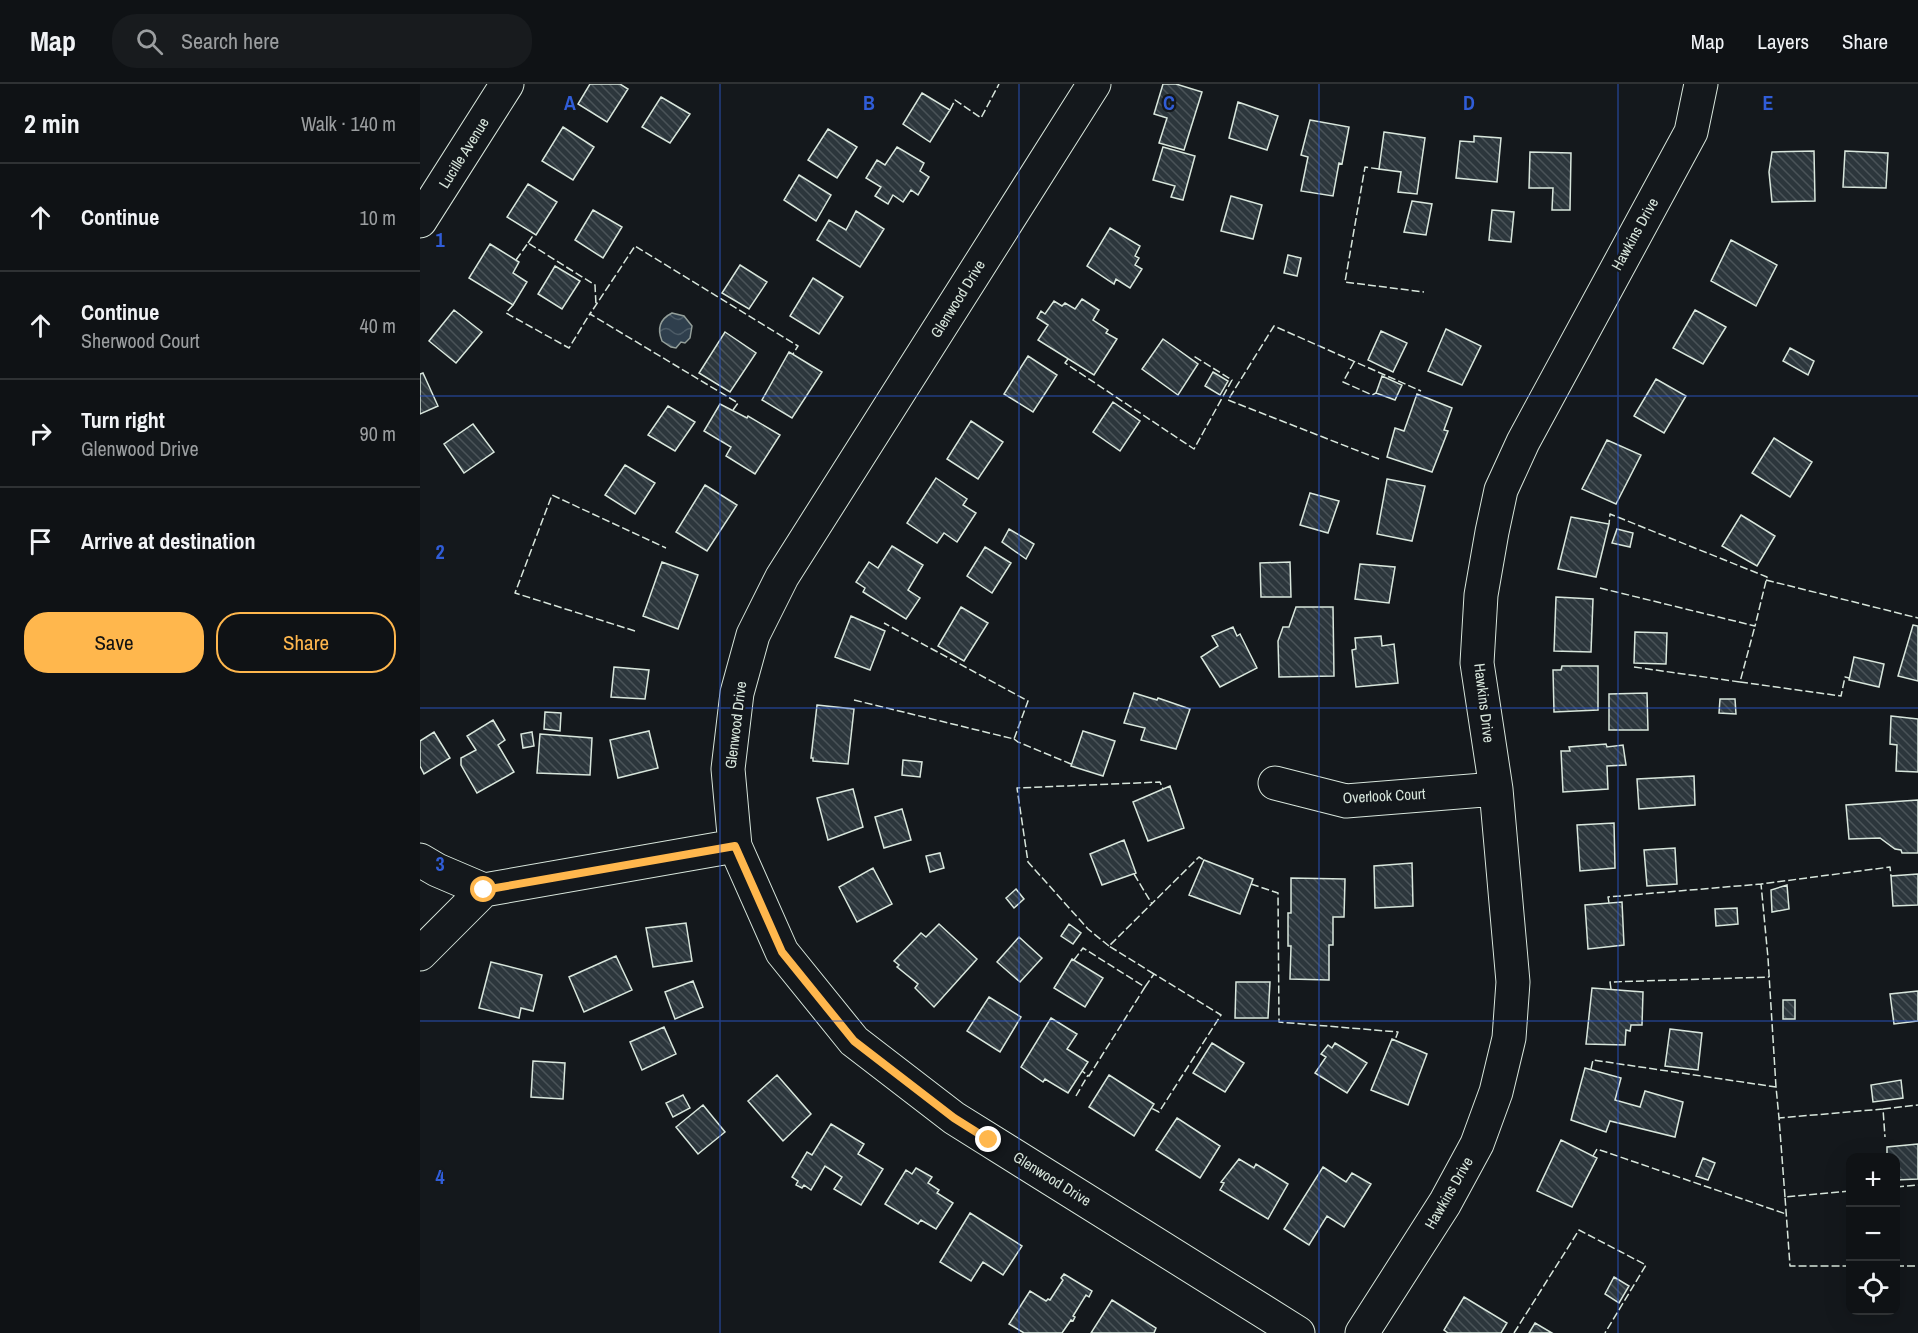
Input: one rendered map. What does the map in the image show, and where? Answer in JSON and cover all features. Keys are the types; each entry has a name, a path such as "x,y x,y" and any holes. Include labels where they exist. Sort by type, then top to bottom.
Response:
{"street":[{"name":"Lucille Avenue","path":"420,221 507,84"},
{"name":"Glenwood Drive","path":"1094,84 788,568 753,635 737,693 728,769 735,846 782,952 854,1041 954,1118 1298,1333"},
{"name":"Hawkins Drive","path":"1362,1333 1445,1203 1478,1144 1496,1092 1509,1038 1513,982 1496,789 1478,663 1481,595 1502,490 1522,442 1691,132 1701,84"},
{"name":"Overlook Court","path":"1275,783 1346,801 1496,789"},
{"path":"420,860 437,870 484,890 735,846"},
{"path":"420,954 484,890"}],"water":[{"path":"672,313 684,316 692,326 690,338 685,343 681,342 676,348 662,341 660,332 662,321"}],"building":[{"path":"590,84 620,84 628,89 607,122 578,104"},
{"path":"1163,84 1176,84 1202,92 1184,150 1159,143 1167,118 1154,114"},
{"path":"922,93 950,110 930,142 903,124"},
{"path":"661,97 690,114 670,143 642,127"},
{"path":"1238,102 1278,116 1267,150 1229,138"},
{"path":"1310,120 1349,127 1333,196 1301,191 1308,157 1301,155"},
{"path":"563,127 594,147 573,180 542,161"},
{"path":"828,129 857,147 837,178 808,160"},
{"path":"1384,132 1425,138 1417,194 1398,192 1401,172 1379,169"},
{"path":"1474,136 1501,138 1497,182 1456,178 1460,141 1474,142"},
{"path":"897,147 924,163 920,171 929,177 918,195 911,190 903,202 893,195 888,204 875,196 881,187 866,178 877,160 885,165"},
{"path":"1163,147 1195,156 1183,200 1171,197 1175,186 1153,180"},
{"path":"1814,151 1815,201 1772,202 1769,172 1772,152"},
{"path":"1845,151 1888,153 1886,188 1843,187"},
{"path":"1530,152 1571,153 1570,210 1552,210 1553,188 1529,188"},
{"path":"799,175 831,195 816,221 784,200"},
{"path":"528,184 557,202 536,235 507,217"},
{"path":"1231,196 1262,205 1253,239 1221,231"},
{"path":"1412,201 1432,204 1426,235 1404,232"},
{"path":"593,210 622,227 603,258 575,240"},
{"path":"1492,210 1514,212 1511,242 1489,240"},
{"path":"856,211 884,229 860,267 817,240 829,220 846,230"},
{"path":"1110,228 1140,246 1135,256 1139,258 1135,265 1142,269 1130,288 1116,279 1114,284 1087,266"},
{"path":"1731,240 1777,265 1756,306 1711,281"},
{"path":"490,244 519,262 513,273 527,282 513,305 469,278"},
{"path":"1288,255 1301,258 1297,276 1284,273"},
{"path":"740,265 767,282 749,309 722,293"},
{"path":"555,266 580,281 562,309 538,294"},
{"path":"813,278 843,297 819,334 790,316"},
{"path":"1082,299 1099,310 1093,320 1108,330 1106,333 1117,339 1094,375 1038,340 1048,325 1037,318 1041,311 1045,314 1054,301 1062,306 1065,303 1075,309"},
{"path":"454,310 482,332 456,363 429,341"},
{"path":"1695,310 1726,327 1703,364 1673,348"},
{"path":"1446,329 1481,346 1462,385 1428,371"},
{"path":"1381,331 1407,343 1393,372 1368,360"},
{"path":"725,332 756,353 730,392 699,373"},
{"path":"1163,339 1198,364 1178,395 1142,369"},
{"path":"1790,348 1814,361 1808,375 1783,361"},
{"path":"789,352 822,372 792,418 762,400"},
{"path":"1028,356 1057,375 1033,412 1004,394"},
{"path":"1213,372 1228,381 1220,395 1205,386"},
{"path":"423,373 438,406 420,414 420,374"},
{"path":"1382,376 1402,385 1395,400 1376,393"},
{"path":"1656,379 1686,396 1664,433 1634,416"},
{"path":"1417,394 1452,408 1444,430 1448,431 1432,472 1387,457 1395,428 1404,431"},
{"path":"1113,402 1140,421 1120,451 1093,432"},
{"path":"720,404 747,418 748,416 780,435 755,474 726,456 731,447 704,431"},
{"path":"668,406 695,422 675,451 648,435"},
{"path":"971,421 1003,442 978,479 947,459"},
{"path":"473,424 494,452 464,473 444,444"},
{"path":"1774,438 1812,462 1790,497 1752,473"},
{"path":"1607,440 1641,455 1616,504 1582,489"},
{"path":"625,465 655,483 635,514 605,495"},
{"path":"936,478 967,499 963,505 976,513 957,542 944,533 937,543 907,523"},
{"path":"1387,479 1425,486 1412,541 1377,534"},
{"path":"705,485 737,505 707,551 676,532"},
{"path":"1310,493 1339,501 1328,533 1300,525"},
{"path":"1741,515 1775,536 1757,566 1722,546"},
{"path":"1571,517 1609,524 1596,577 1558,569"},
{"path":"1009,529 1034,544 1026,559 1002,542"},
{"path":"1617,529 1633,533 1630,547 1612,543"},
{"path":"892,546 923,565 908,590 920,598 906,619 863,592 865,588 856,582 869,562 878,568"},
{"path":"985,547 1011,563 992,593 967,576"},
{"path":"662,562 698,575 678,629 643,616"},
{"path":"1290,562 1291,597 1261,597 1260,563"},
{"path":"1360,564 1395,567 1389,603 1355,599"},
{"path":"1556,597 1593,599 1591,652 1554,651"},
{"path":"961,607 988,623 964,661 938,646"},
{"path":"1296,607 1333,607 1334,676 1279,677 1278,641 1283,627 1289,627"},
{"path":"851,616 885,631 870,670 835,657"},
{"path":"1913,625 1918,626 1918,681 1898,676"},
{"path":"1233,627 1237,636 1240,634 1257,668 1220,687 1201,657 1218,646 1212,636"},
{"path":"1635,632 1667,633 1666,664 1634,663"},
{"path":"1381,636 1382,646 1394,644 1398,683 1356,687 1352,650 1356,649 1355,638"},
{"path":"1854,657 1884,664 1879,687 1849,680"},
{"path":"1562,666 1598,666 1598,710 1554,712 1553,670 1561,670"},
{"path":"614,667 649,670 645,699 611,697"},
{"path":"1134,693 1190,709 1176,749 1141,740 1145,728 1124,723"},
{"path":"1647,693 1648,730 1609,730 1609,694"},
{"path":"1720,699 1735,699 1736,714 1719,713"},
{"path":"817,705 854,709 848,764 813,761 811,758"},
{"path":"545,712 561,713 560,731 544,729"},
{"path":"1891,716 1918,719 1918,772 1896,771 1897,745 1890,744"},
{"path":"493,720 505,740 498,745 514,772 477,793 461,765 461,758 476,750 467,736"},
{"path":"649,731 658,768 618,778 610,740"},
{"path":"1083,731 1115,741 1103,776 1071,766"},
{"path":"434,732 450,758 424,774 420,766 420,741"},
{"path":"532,732 534,746 523,748 521,734"},
{"path":"540,734 592,738 590,775 537,773"},
{"path":"1606,744 1607,747 1623,745 1626,765 1607,766 1608,789 1563,792 1561,751 1570,751 1569,747"},
{"path":"903,760 922,762 920,777 902,775"},
{"path":"1694,776 1695,805 1639,809 1637,779"},
{"path":"1170,786 1184,828 1148,841 1133,802"},
{"path":"853,789 863,827 828,840 817,798"},
{"path":"1918,800 1918,853 1902,853 1901,850 1895,849 1880,838 1849,839 1846,805"},
{"path":"902,809 911,840 884,848 875,817"},
{"path":"1614,823 1615,868 1580,871 1577,825"},
{"path":"1124,840 1136,873 1102,885 1090,854"},
{"path":"1675,848 1677,884 1647,886 1644,850"},
{"path":"940,853 944,868 930,872 926,856"},
{"path":"1204,860 1253,879 1240,914 1189,895"},
{"path":"1412,863 1413,906 1375,908 1374,866"},
{"path":"873,868 892,904 857,922 839,887"},
{"path":"1918,874 1918,905 1893,906 1891,876"},
{"path":"1291,878 1345,879 1344,917 1333,917 1333,945 1329,945 1329,980 1290,979 1291,946 1288,946 1288,913 1291,913"},
{"path":"1787,885 1789,909 1772,912 1771,890"},
{"path":"1016,889 1024,899 1014,908 1006,898"},
{"path":"1622,902 1624,945 1588,949 1585,905"},
{"path":"1737,908 1738,924 1716,926 1715,909"},
{"path":"686,923 692,961 653,967 646,928"},
{"path":"939,924 977,959 934,1007 915,988 918,984 897,967 899,965 894,961 921,933 926,937"},
{"path":"1069,924 1081,933 1073,944 1061,936"},
{"path":"1019,937 1042,958 1020,982 997,962"},
{"path":"616,956 632,990 584,1012 569,977"},
{"path":"1072,959 1103,978 1085,1007 1054,988"},
{"path":"491,962 542,975 533,1011 521,1008 519,1018 479,1008"},
{"path":"693,981 703,1007 675,1019 665,992"},
{"path":"1236,982 1270,982 1268,1018 1235,1018"},
{"path":"1592,988 1643,992 1642,1025 1631,1025 1630,1031 1626,1030 1625,1045 1586,1044"},
{"path":"1918,991 1918,1021 1894,1024 1890,994"},
{"path":"989,997 1021,1017 1000,1052 967,1031"},
{"path":"1783,1000 1795,1000 1795,1019 1783,1019"},
{"path":"1051,1018 1077,1034 1067,1049 1088,1062 1068,1093 1045,1079 1043,1082 1021,1067"},
{"path":"664,1027 676,1054 642,1070 630,1042"},
{"path":"1670,1029 1702,1033 1698,1070 1665,1066"},
{"path":"1392,1039 1427,1054 1408,1105 1371,1090"},
{"path":"1212,1043 1244,1063 1225,1092 1193,1073"},
{"path":"1335,1043 1367,1063 1347,1093 1315,1073 1326,1057 1321,1054 1328,1045 1332,1048"},
{"path":"533,1061 565,1063 563,1099 531,1097"},
{"path":"1585,1068 1621,1078 1615,1100 1640,1107 1645,1091 1683,1102 1675,1137 1610,1121 1606,1132 1571,1120"},
{"path":"777,1075 811,1114 783,1141 748,1101"},
{"path":"1109,1075 1154,1104 1134,1136 1089,1107"},
{"path":"1901,1080 1903,1098 1873,1102 1871,1085"},
{"path":"683,1095 690,1108 673,1117 666,1103"},
{"path":"703,1105 725,1132 698,1154 676,1127"},
{"path":"1177,1118 1220,1146 1200,1178 1156,1150"},
{"path":"831,1124 864,1144 858,1154 883,1169 861,1205 834,1189 842,1177 825,1166 811,1190 804,1185 802,1188 796,1185 798,1181 792,1177 807,1152 812,1155"},
{"path":"1561,1140 1597,1158 1572,1207 1537,1191"},
{"path":"1918,1144 1918,1179 1900,1180 1900,1153 1887,1153 1887,1147"},
{"path":"1703,1158 1715,1163 1708,1180 1696,1176"},
{"path":"1239,1159 1254,1168 1256,1164 1288,1184 1268,1219 1220,1190 1224,1183 1221,1182"},
{"path":"1323,1167 1346,1182 1352,1173 1371,1184 1344,1227 1327,1216 1309,1245 1284,1229"},
{"path":"916,1168 932,1177 928,1183 939,1190 937,1193 953,1203 936,1229 921,1220 918,1224 885,1204 906,1170 912,1174"},
{"path":"970,1213 1022,1246 1003,1275 983,1262 971,1281 940,1262"},
{"path":"1064,1274 1092,1291 1089,1297 1086,1295 1073,1316 1075,1317 1073,1321 1071,1320 1062,1333 1024,1333 1009,1324 1030,1291 1046,1301 1050,1300 1063,1280 1061,1278"},
{"path":"1614,1277 1629,1286 1619,1303 1605,1294"},
{"path":"1464,1297 1507,1323 1501,1333 1448,1333 1444,1330"},
{"path":"1112,1300 1156,1328 1154,1333 1091,1333"},
{"path":"1535,1323 1552,1333 1529,1333"}],"fence":[{"path":"950,110 955,100 981,118 999,84"},
{"path":"1379,169 1365,167 1345,282 1424,292"},
{"path":"528,243 534,234"},
{"path":"516,260 528,243 595,285 596,305"},
{"path":"733,410 738,403 590,314 635,246 798,346 793,354"},
{"path":"513,305 506,313 569,348 591,312"},
{"path":"1379,459 1228,400 1274,326 1421,391"},
{"path":"1068,359 1065,363 1194,449 1232,380 1192,355"},
{"path":"1354,362 1343,382 1372,395 1376,393"},
{"path":"635,631 515,593 552,495 666,548"},
{"path":"1600,588 1755,626 1767,577 1610,514 1609,524"},
{"path":"1766,580 1918,618"},
{"path":"854,700 1014,739 1028,701 884,623"},
{"path":"1634,667 1740,682 1755,626"},
{"path":"1740,682 1841,696 1845,677 1849,678"},
{"path":"1014,739 1071,764"},
{"path":"1109,946 1088,929 1028,862 1017,788 1160,782 1163,789"},
{"path":"1154,974 1109,946 1199,857 1204,860"},
{"path":"1776,1087 1761,884 1890,867 1891,876"},
{"path":"1134,874 1152,904"},
{"path":"1251,884 1278,893 1279,1022 1398,1032 1395,1040"},
{"path":"1609,903 1608,897 1761,884"},
{"path":"1074,960 1083,948 1145,987 1089,1076 1082,1071"},
{"path":"1145,987 1154,974 1221,1015 1159,1112 1151,1108"},
{"path":"1611,989 1610,982 1769,977"},
{"path":"1591,1069 1593,1060 1776,1087 1779,1118"},
{"path":"1076,1096 1088,1075"},
{"path":"1883,1109 1918,1105"},
{"path":"1785,1197 1779,1118 1883,1109 1885,1137"},
{"path":"1593,1156 1597,1149 1786,1214"},
{"path":"1900,1187 1918,1185"},
{"path":"1846,1191 1785,1197 1790,1266 1846,1266"},
{"path":"1514,1333 1579,1230 1646,1265 1605,1333"},
{"path":"1900,1266 1918,1266"}],"route":[{"path":"484,890 735,846 782,952 854,1041 954,1118 989,1140"}]}
